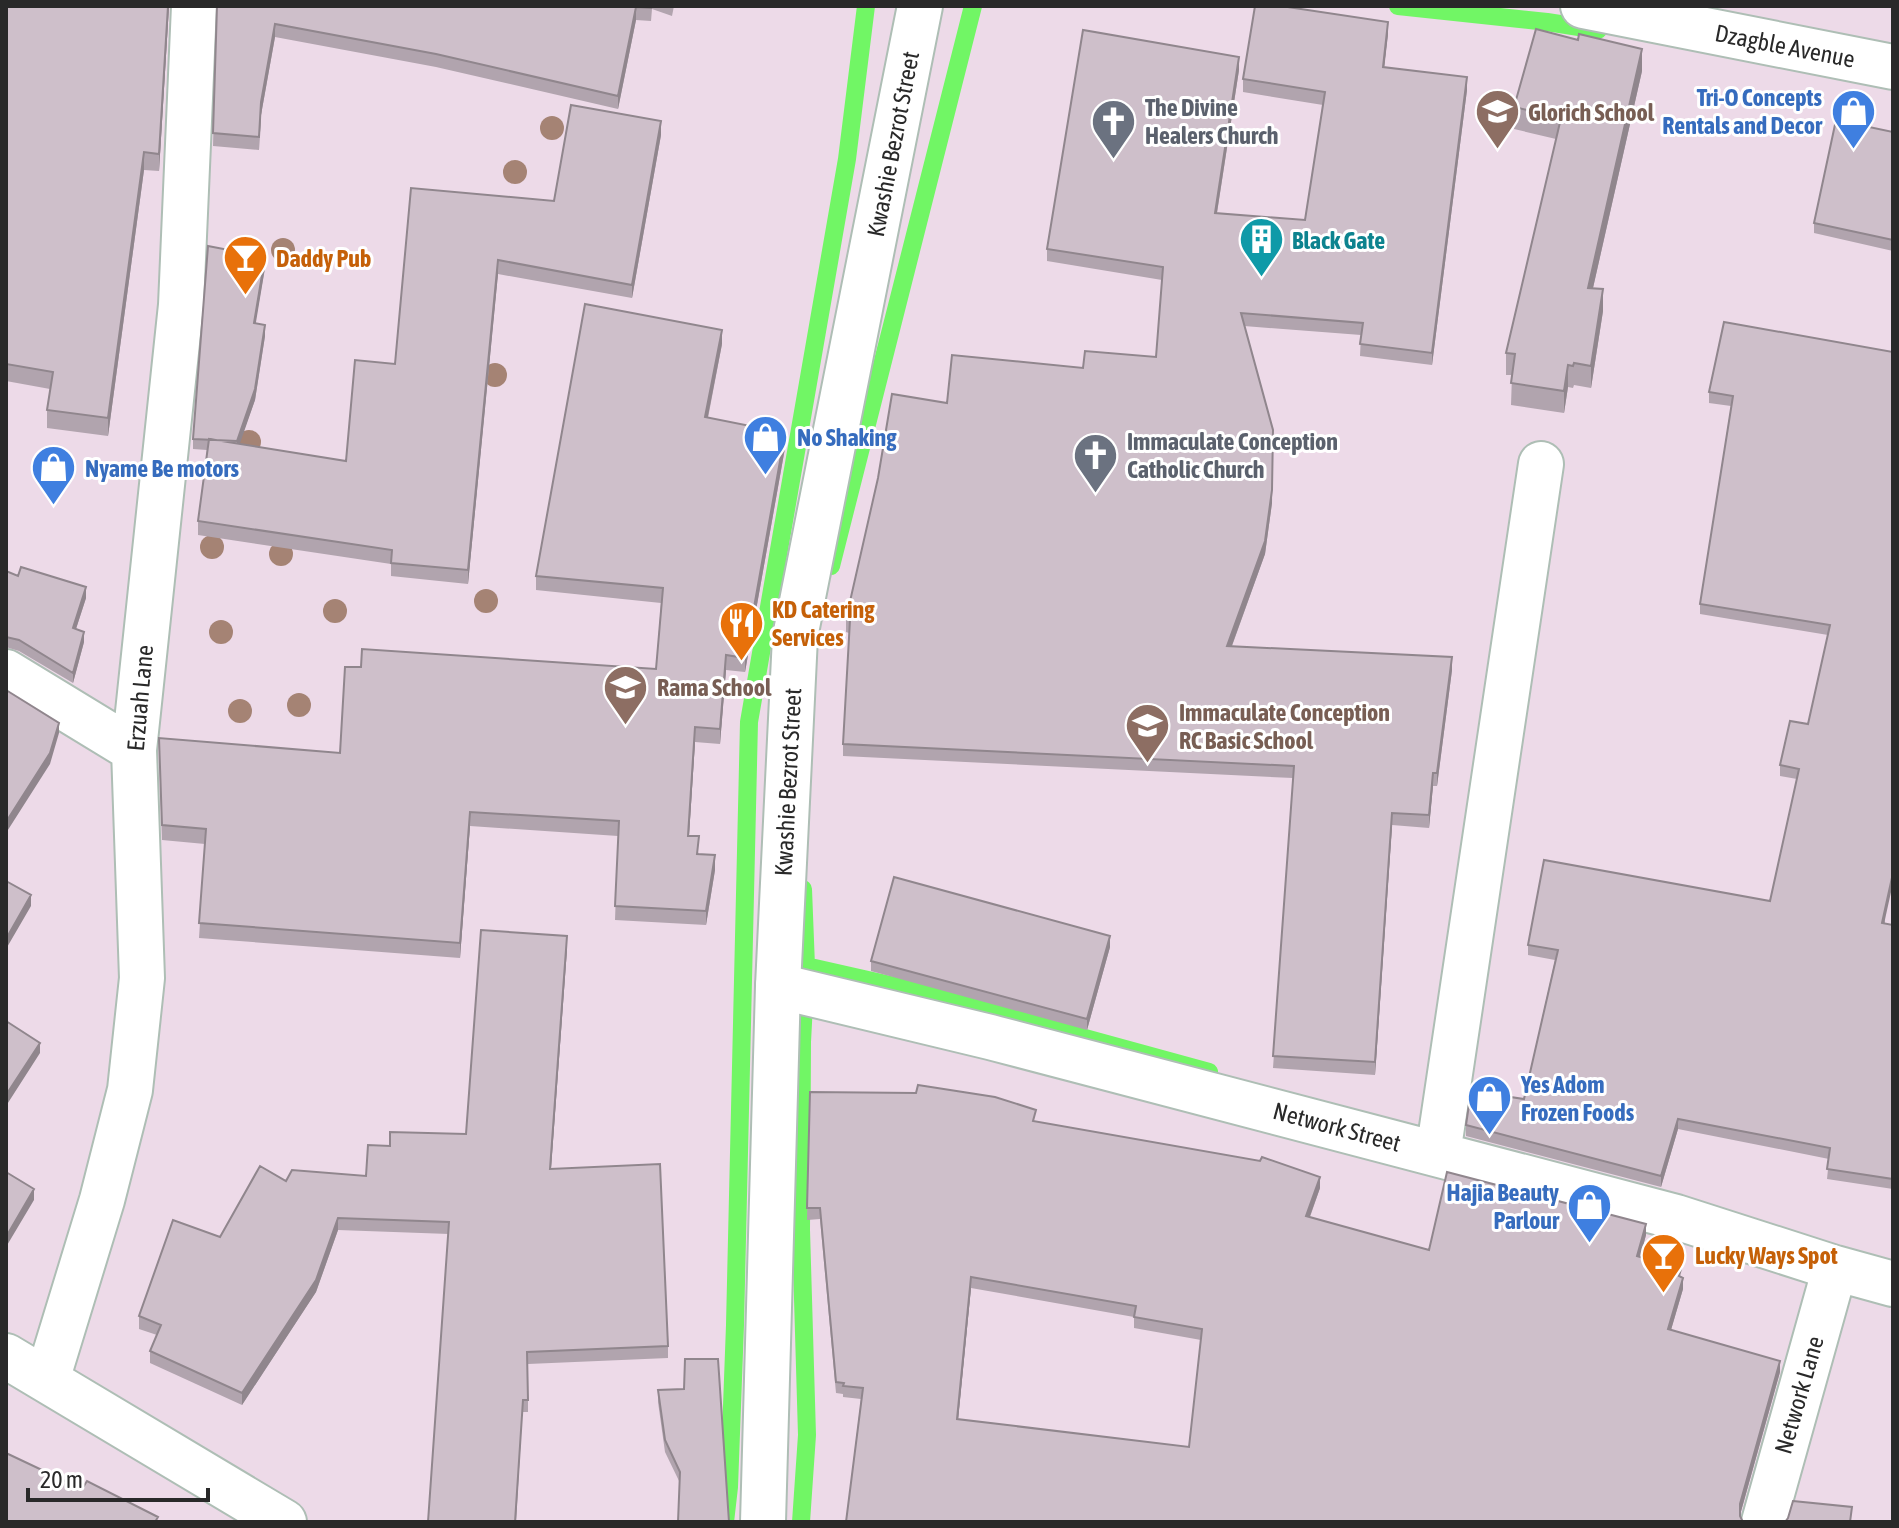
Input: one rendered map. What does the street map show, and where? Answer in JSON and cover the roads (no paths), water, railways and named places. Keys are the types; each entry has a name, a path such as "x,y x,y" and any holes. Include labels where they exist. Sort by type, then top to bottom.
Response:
{"street":[{"name":"Erzuah Lane","path":"47,1380 102,1200 130,1090 142,978 134,750 181,305 194,6"},
{"name":"Kwashie Bezrot Street","path":"763,1522 778,986 795,637 920,6"},
{"name":"Dzagble Avenue","path":"1583,6 1893,67"},
{"path":"1438,1154 1541,464"},
{"path":"6,672 134,750"},
{"name":"Network Street","path":"778,986 990,1037 1676,1217 1893,1284"},
{"name":"Network Lane","path":"1764,1522 1835,1268"},
{"path":"6,1356 284,1522"}],"waterway":[{"path":"725,1522 735,1325 749,722 847,159 866,6"},
{"path":"831,566 973,6"},
{"path":"1398,6 1598,30"},
{"path":"801,1522 807,1435 801,1230 802,1042 806,966 803,889"},
{"path":"806,966 899,987 1209,1072"}],"place":[{"name":"Tri-O Concepts Rentals and Decor","path":"1853,150"},
{"name":"Glorich School","path":"1497,151"},
{"name":"The Divine Healers Church","path":"1114,160"},
{"name":"Black Gate","path":"1261,279"},
{"name":"Daddy Pub","path":"245,297"},
{"name":"No Shaking","path":"766,476"},
{"name":"Immaculate Conception Catholic Church","path":"1096,494"},
{"name":"Nyame Be motors","path":"54,507"},
{"name":"KD Catering Services","path":"741,662"},
{"name":"Rama School","path":"626,726"},
{"name":"Immaculate Conception RC Basic School","path":"1148,765"},
{"name":"Yes Adom Frozen Foods","path":"1490,1137"},
{"name":"Hajia Beauty Parlour","path":"1590,1245"},
{"name":"Lucky Ways Spot","path":"1664,1294"}]}
